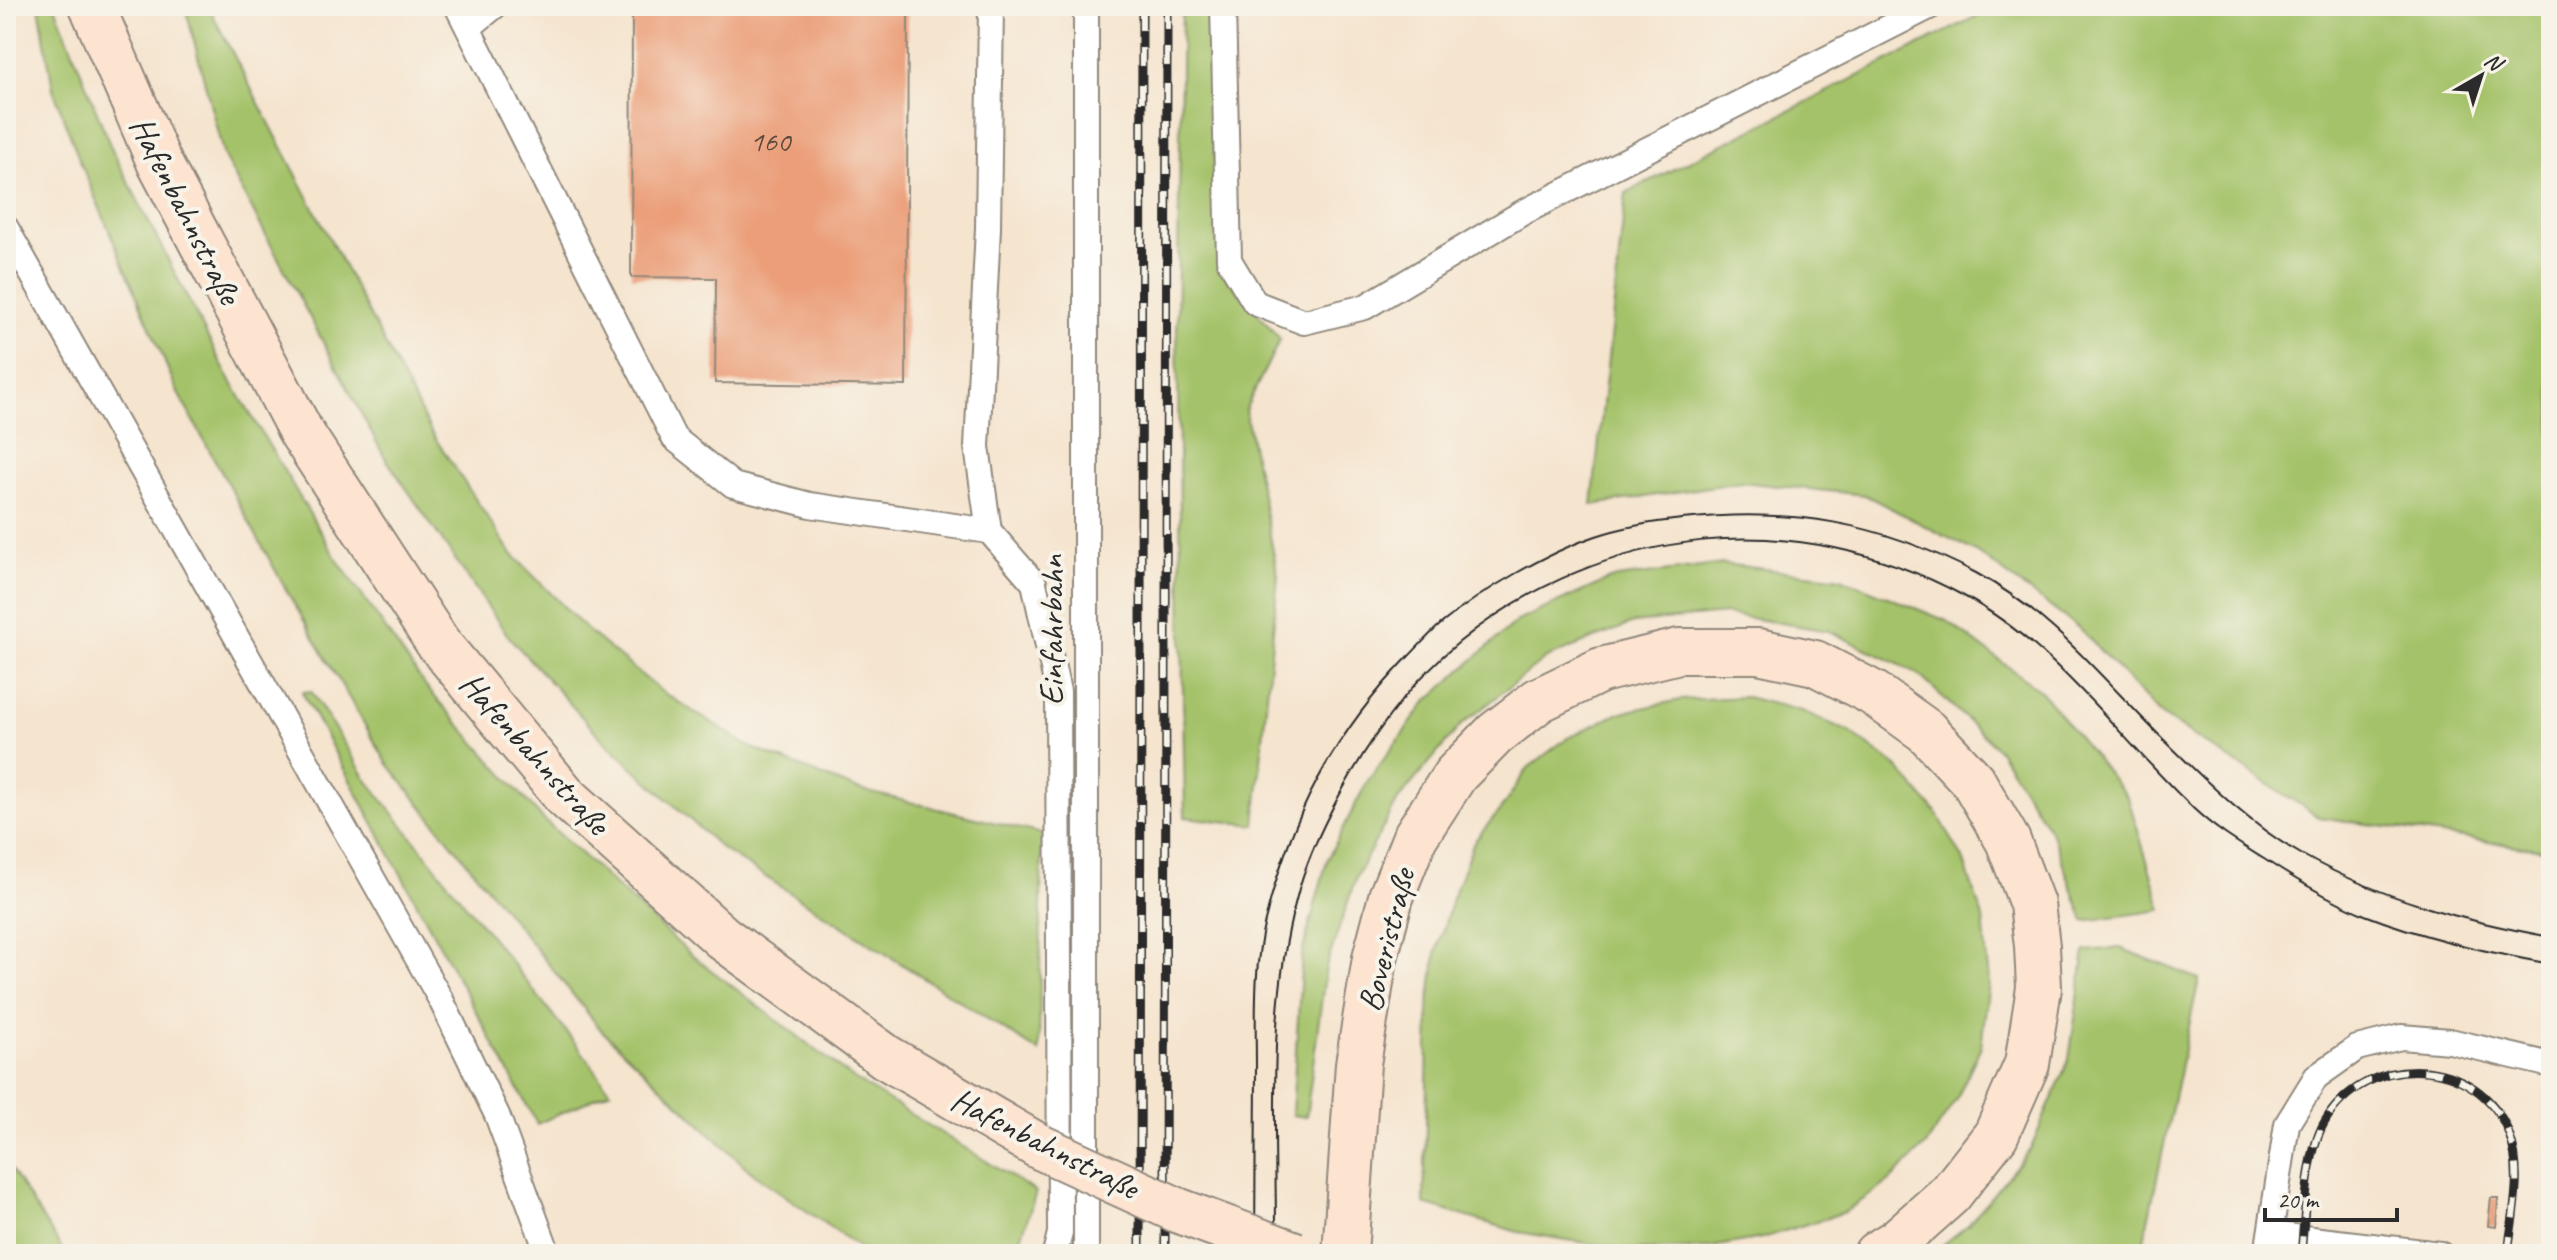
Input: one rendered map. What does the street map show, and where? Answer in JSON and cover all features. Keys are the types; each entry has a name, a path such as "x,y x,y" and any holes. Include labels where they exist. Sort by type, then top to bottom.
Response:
{"main road":[{"name":"Hafenbahnstraße","path":"92,6 160,164 301,432 438,643 565,796 723,938 886,1057 1040,1147 1177,1210 1295,1254"},
{"name":"Boveristraße","path":"1345,1254 1358,1064 1375,958 1391,897 1415,837 1455,775 1495,734 1539,700 1601,670 1679,651 1758,651 1815,663 1873,693 1926,731 1973,781 2008,841 2032,904 2039,988 2027,1064 1996,1135 1950,1194 1897,1241 1876,1254"}],"lane":[{"path":"457,6 674,438 733,485 810,505 989,531"},
{"path":"468,28 495,6"},
{"path":"991,6 988,228 977,447 989,531 1034,583 1058,691 1060,1233 1055,1254"},
{"name":"Einfahrbahn","path":"1086,6 1086,1254"},
{"path":"1223,6 1229,260 1255,303 1304,322 1365,307 1522,213 1931,6"},
{"path":"6,228 441,1000 497,1115 550,1252"},
{"path":"2440,1254 2268,1244 2287,1124 2316,1077 2357,1048 2401,1037 2450,1041 2551,1065"}],"green space":[{"path":"39,6 55,6 112,150 226,373 336,558 426,687 542,818 690,954 854,1079 1036,1192 1016,1254 868,1254 750,1171 602,1031 387,763 289,595 178,393 81,164 53,89"},
{"path":"185,6 208,6 431,432 511,553 587,630 661,691 750,747 856,789 1042,834 1039,1052 722,849 603,740 508,636 384,456 224,157"},
{"path":"1182,6 1209,6 1219,269 1280,339 1245,410 1278,576 1255,825 1185,817 1177,330"},
{"path":"1997,6 2551,6 2551,851 2319,817 2160,714 2080,629 1978,553 1865,495 1741,482 1592,505 1626,193"},
{"path":"1723,564 1841,578 1947,621 2042,692 2128,798 2162,910 2084,921 2052,834 1998,749 1917,673 1829,631 1725,614 1633,623 1546,658 1460,726 1398,800 1357,875 1326,967 1306,1117 1292,1115 1302,953 1327,860 1367,782 1427,701 1517,621 1610,579"},
{"path":"311,691 367,780 610,1091 537,1124 302,692"},
{"path":"1746,697 1802,711 1850,732 1897,767 1937,813 1963,859 1983,918 1989,983 1981,1046 1958,1096 1927,1144 1890,1181 1845,1212 1762,1238 1706,1248 1630,1250 1518,1232 1424,1204 1429,1004 1436,953 1474,842 1528,768 1567,738 1619,713 1680,700"},
{"path":"2120,948 2199,979 2141,1254 1931,1254 1968,1225 2031,1148 2069,1059 2085,951"},
{"path":"6,1162 63,1250 65,1254 6,1254"}],"building":[{"path":"244,6 265,6 249,14"},
{"path":"632,6 908,6 906,386 715,383 716,278 631,277"},
{"path":"6,107 15,135 6,138"},
{"path":"2491,1198 2498,1198 2496,1227 2488,1226"}],"tram line":[{"path":"1255,1254 1257,976 1261,939 1275,883 1301,812 1336,747 1381,686 1442,623 1496,585 1536,562 1577,543 1617,530 1722,516 1797,517 1869,530 1940,556 2003,589 2051,626 2209,783 2281,842 2331,870 2422,906 2551,937"},
{"path":"1276,1254 1275,1076 1280,986 1300,886 1333,807 1364,753 1392,713 1423,676 1458,643 1515,603 1575,573 1638,552 1702,541 1768,539 1833,548 1898,566 1962,595 2027,639 2085,694 2202,816 2276,867 2339,903 2387,923 2457,944 2551,964"}],"railway":[{"path":"1140,1254 1142,6"},
{"path":"1165,1254 1167,6"},
{"path":"2301,1254 2310,1168 2324,1123 2342,1099 2366,1083 2393,1073 2421,1071 2448,1076 2473,1088 2494,1107 2509,1134 2516,1179 2508,1254"}]}
